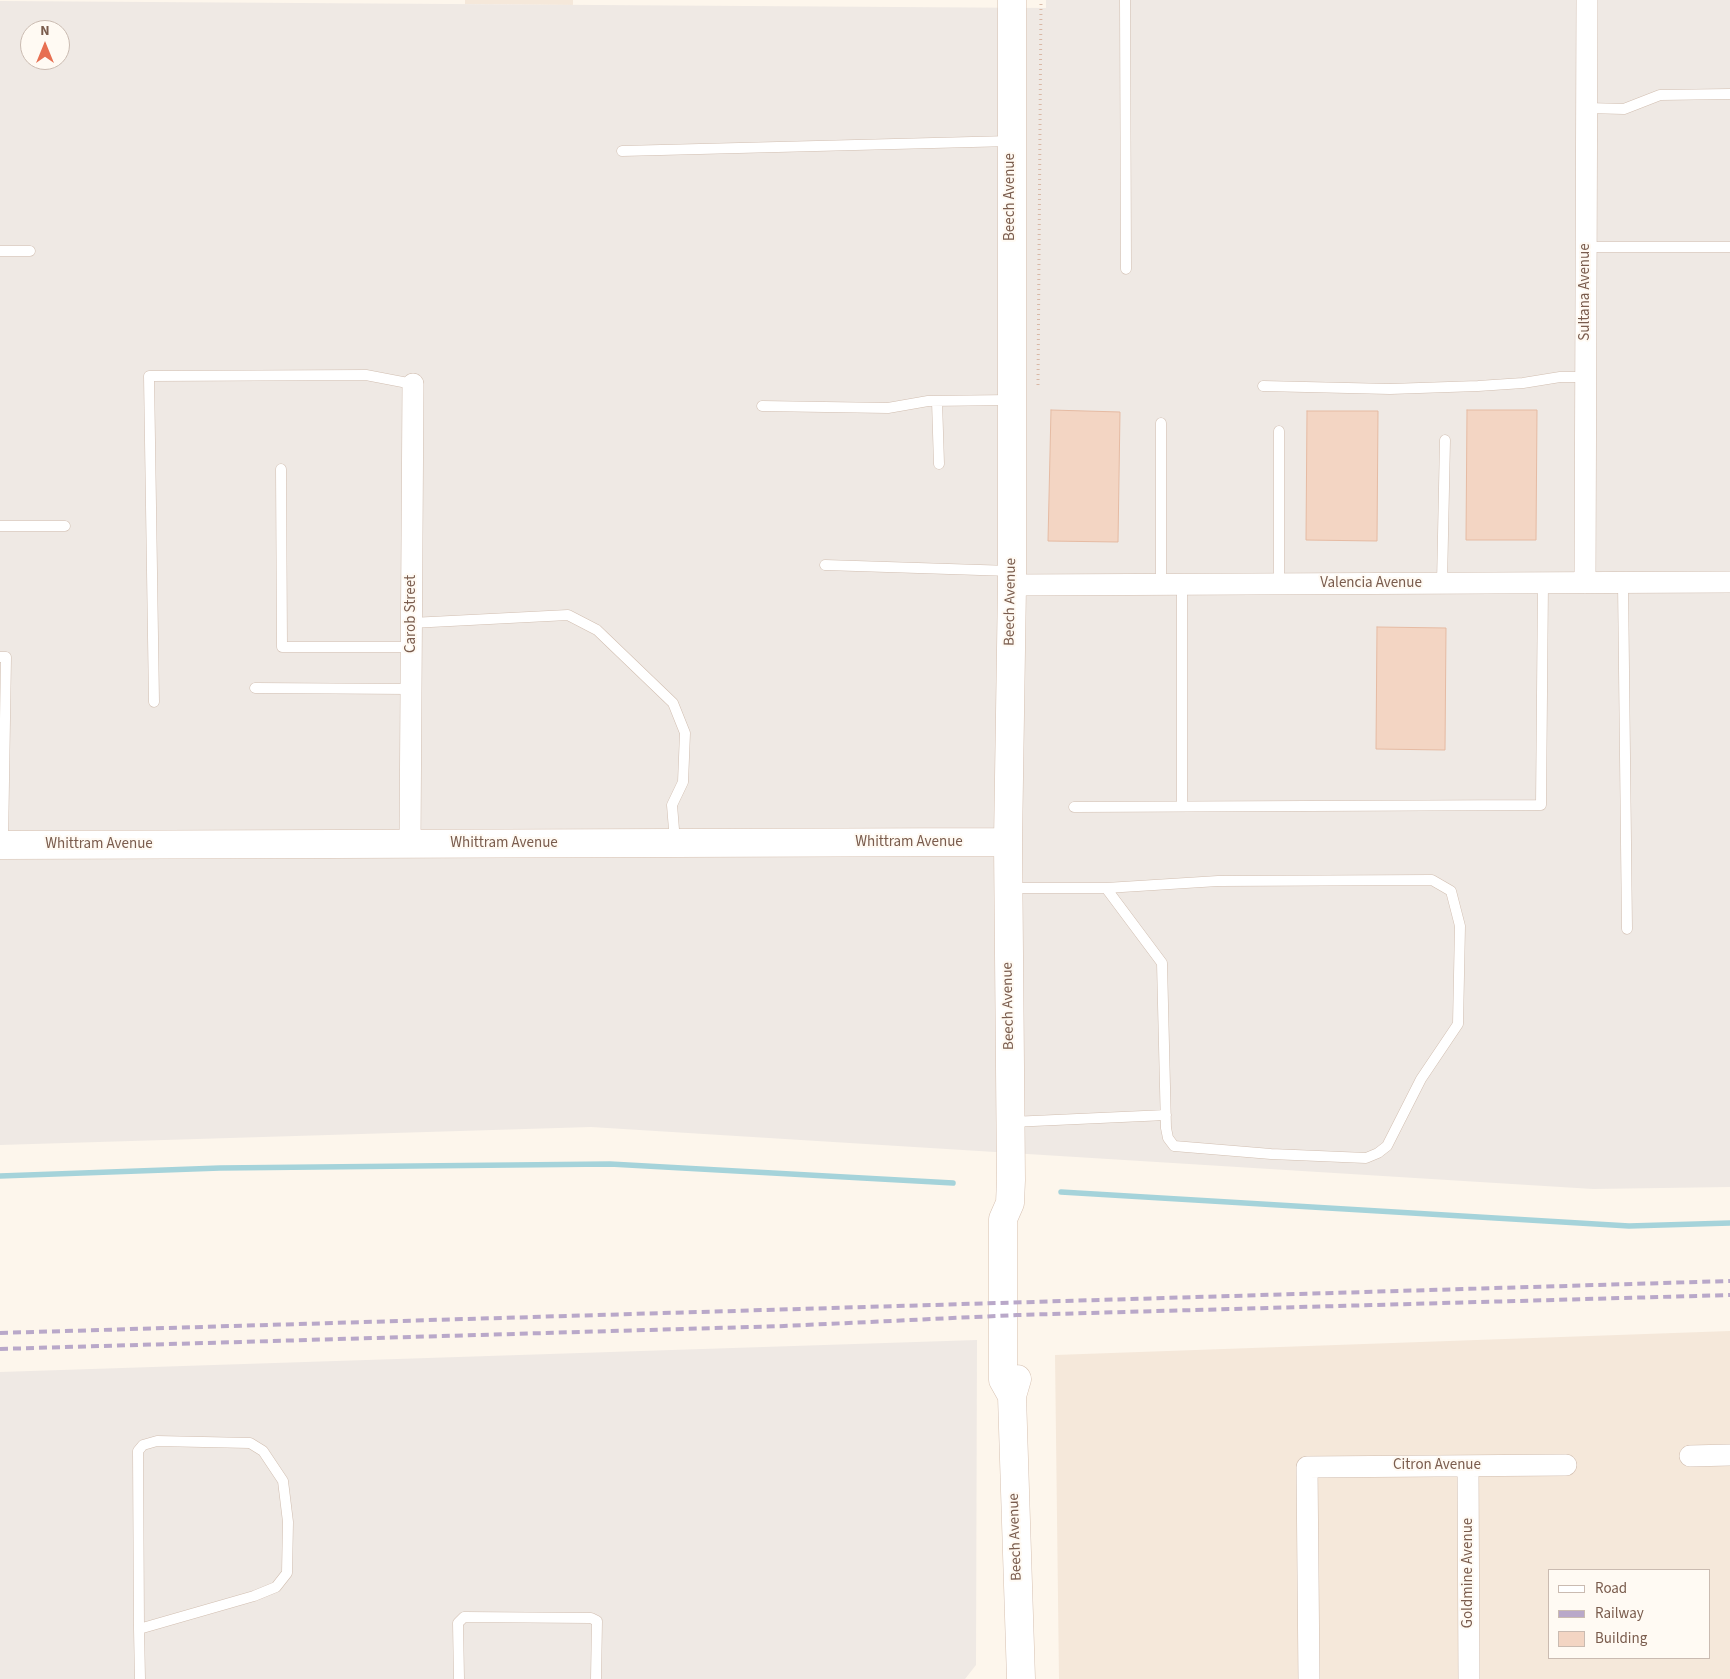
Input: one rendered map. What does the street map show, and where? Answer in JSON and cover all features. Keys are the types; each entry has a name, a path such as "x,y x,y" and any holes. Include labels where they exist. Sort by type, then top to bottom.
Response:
{"main road":[{"name":"Beech Avenue","path":"1012,0 1012,578 1008,888 1010,1192 1016,1217 1017,1302 1017,1383 1012,1396 1021,1679"},
{"name":"Whittram Avenue","path":"2,845 1008,842"}],"street":[{"name":"Sultana Avenue","path":"1585,583 1587,0"},
{"name":"Carob Street","path":"410,844 413,384"},
{"name":"Valencia Avenue","path":"1012,578 1161,585 1730,582"},
{"path":"1690,1456 1730,1454"},
{"name":"Citron Avenue","path":"1309,1679 1307,1467 1566,1465"},
{"name":"Goldmine Avenue","path":"1468,1466 1470,1679"}],"lane":[{"path":"1125,0 1126,269"},
{"path":"1587,108 1624,109 1660,95 1730,94"},
{"path":"622,151 1011,141"},
{"path":"1586,247 1730,247"},
{"path":"0,251 30,252"},
{"path":"154,702 149,376 366,375 413,384"},
{"path":"1263,386 1390,389 1478,386 1523,383 1560,377 1586,377"},
{"path":"762,406 888,408 937,401 1012,400"},
{"path":"937,401 939,464"},
{"path":"1161,423 1161,585"},
{"path":"1279,430 1279,584"},
{"path":"1442,583 1445,440"},
{"path":"282,469 282,647 411,647"},
{"path":"0,526 65,526"},
{"path":"825,565 1012,578"},
{"path":"1074,807 1541,805 1543,583"},
{"path":"1623,583 1627,930"},
{"path":"1182,584 1182,806"},
{"path":"412,623 568,615 597,630 672,703 685,733 683,782 672,805 675,843"},
{"path":"0,658 6,658 2,845"},
{"path":"255,688 411,689"},
{"path":"1008,888 1106,888 1218,881 1432,880 1452,891 1460,926 1458,1024 1421,1079 1387,1146 1378,1153 1366,1158 1271,1154 1174,1146 1168,1138 1166,1115 1162,963 1106,888"},
{"path":"1010,1122 1166,1115"},
{"path":"139,1629 254,1596 276,1586 287,1573 288,1522 283,1481 263,1451 250,1443 157,1441 142,1445 138,1451 139,1629 140,1679"},
{"path":"458,1679 458,1623 464,1617 591,1618 597,1621 596,1679"}],"path":[{"path":"1038,385 1041,0"}],"shaded area":[{"path":"465,0 573,0 573,5 465,4"},
{"path":"1046,0 1730,0 1730,1187 1593,1189 591,1127 0,1145 0,1 1046,8"},
{"path":"1730,1331 1730,1679 1059,1679 1055,1355"},
{"path":"977,1340 976,1665 965,1679 0,1679 0,1372"}],"building":[{"path":"1051,410 1120,412 1118,542 1048,541"},
{"path":"1467,410 1537,410 1536,540 1466,540"},
{"path":"1307,411 1378,411 1377,541 1306,540"},
{"path":"1377,627 1446,628 1445,750 1376,749"}],"waterway":[{"path":"0,1176 220,1168 610,1164 953,1183"},
{"path":"1061,1192 1629,1226 1730,1223"}],"railway":[{"path":"0,1333 1730,1281"},
{"path":"0,1349 784,1326 1017,1315 1730,1295"}]}
